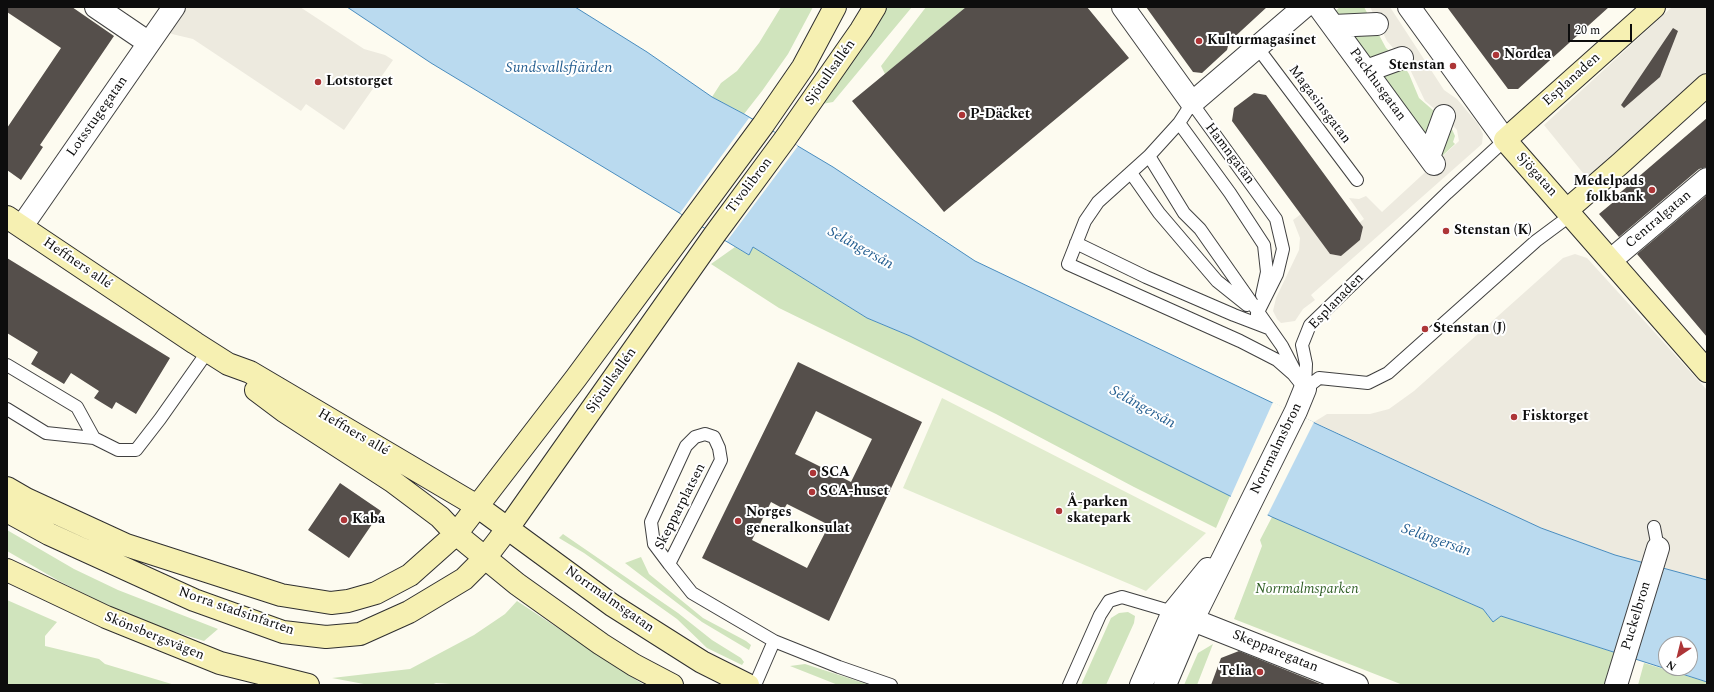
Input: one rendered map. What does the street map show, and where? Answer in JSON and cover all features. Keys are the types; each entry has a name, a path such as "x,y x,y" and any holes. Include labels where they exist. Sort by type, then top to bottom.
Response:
{"main road":[{"name":"Sjötullsallén","path":"763,125 803,67 835,7"},
{"name":"Sjötullsallén","path":"786,139 861,30 875,7"},
{"name":"Esplanaden","path":"1505,140 1654,7"},
{"path":"1569,212 1707,85"},
{"name":"Tivolibron","path":"477,506 508,468 763,125"},
{"name":"Tivolibron","path":"715,234 786,139"},
{"name":"Sjögatan","path":"1505,140 1707,370"},
{"name":"Heffners allé","path":"14,222 228,364 270,402 392,481 440,517 456,534"},
{"name":"Sjötullsallén","path":"485,558 508,528 715,234"},
{"name":"Heffners allé","path":"228,364 250,372 477,506"},
{"name":"Norra stadsinfarten","path":"7,488 26,499 126,545 281,595 315,602 331,603 342,602 376,593 410,575 456,534 477,506"},
{"name":"Norrmalmsgatan","path":"477,506 612,604 702,662 748,685"},
{"name":"Norra stadsinfarten","path":"7,511 49,534 194,600 283,632 309,636 360,634 409,612 464,579 485,558"},
{"path":"456,534 517,584 601,644 634,665 672,685"},
{"name":"Skönsbergsvägen","path":"7,570 106,617 220,663 308,685"}],"street":[{"path":"96,7 149,43"},
{"name":"Lotsstugegatan","path":"14,222 149,43 174,7"},
{"name":"Hamngatan","path":"1122,7 1192,103"},
{"path":"1192,103 1304,7"},
{"name":"Packhusgatan","path":"1319,7 1431,161 1444,116"},
{"name":"Sjögatan","path":"1409,7 1505,140"},
{"path":"1333,26 1377,24"},
{"path":"1366,71 1402,58"},
{"name":"Centralgatan","path":"1611,260 1707,179"},
{"name":"Norrmalmsbron","path":"1183,615 1234,537 1295,413 1305,389"},
{"name":"Puckelbron","path":"1616,685 1658,548"},
{"path":"1140,685 1183,615"},
{"path":"1165,685 1183,615"},
{"name":"Skepparegatan","path":"1183,615 1357,685"}],"lane":[{"name":"Magasinsgatan","path":"1258,47 1357,180"},
{"path":"1192,103 1178,123 1149,156 1098,202 1085,222 1068,264 1240,341 1277,360 1293,374 1305,389"},
{"name":"Hamngatan","path":"1192,103 1276,219 1283,249 1278,274 1257,314"},
{"path":"1178,123 1230,193 1264,245 1267,272 1257,314"},
{"name":"Esplanaden","path":"1305,389 1306,364 1302,345 1310,325 1505,140"},
{"path":"1149,156 1184,213 1200,229 1257,314 1282,346 1305,389"},
{"path":"1131,173 1159,212 1217,281 1257,314"},
{"path":"1305,389 1319,378 1368,383 1388,373 1569,212"},
{"path":"1076,243 1146,277 1234,316 1268,328"},
{"path":"7,409 46,433 94,438 118,450 136,450 208,351"},
{"path":"7,365 77,407 94,438"},
{"name":"Skepparplatsen","path":"670,564 721,460 720,448 714,437 705,434 694,437 686,446 650,522 654,544 692,593 774,641"},
{"path":"1654,527 1658,548"},
{"name":"Skepparegatan","path":"1069,685 1100,615 1109,601 1122,597 1183,615"},
{"path":"756,685 774,641 839,667 891,685"}],"green space":[{"path":"781,7 813,7 788,54 762,91 744,114 712,97 721,83 737,71 759,43"},
{"path":"887,7 912,7 833,102 822,104"},
{"path":"926,7 966,7 885,74 881,66"},
{"path":"1340,7 1364,7 1386,48 1402,63 1409,74 1419,98 1450,125 1455,136 1453,142 1455,144 1438,160 1333,13"},
{"path":"735,247 749,255 753,247 867,318 910,336 1230,496 1216,528 1134,487 996,414 779,308 711,264"},
{"name":"Å-parken skatepark","path":"942,398 1206,533 1146,591 903,488"},
{"name":"Norrmalmsparken","path":"1272,517 1483,609 1493,622 1501,616 1616,653 1604,685 1403,685 1234,619 1262,546 1260,540"},
{"path":"7,530 74,569 118,590 218,629 204,641 149,624 101,602 59,581 7,551"},
{"path":"563,534 678,613 712,640 741,658 744,662 742,665 707,648 677,619 584,553 559,538"},
{"path":"641,557 649,574 703,618 746,641 751,645 749,650 702,622 625,563"},
{"path":"7,600 57,622 45,636 45,646 99,659 105,664 175,685 7,685"},
{"path":"517,601 644,685 465,685 436,683 431,685 369,685 332,678 410,669 474,635 505,614"},
{"path":"1128,612 1135,616 1134,623 1106,685 1081,685 1111,618 1119,613"},
{"path":"1213,644 1197,685 1184,685 1198,653"},
{"path":"1644,663 1658,667 1658,676 1687,676 1707,682 1707,685 1638,685"},
{"path":"805,664 870,685 838,685 790,666"}],"shaded area":[{"name":"Lotstorget","path":"181,7 300,7 364,49 385,55 393,60 344,130 306,104 301,111 193,39 172,34 164,30"},
{"path":"1370,7 1390,7 1444,90 1457,99 1478,124 1483,134 1482,144 1311,295 1315,300 1303,309 1295,321 1281,323 1273,311 1276,298 1299,250 1300,238 1293,220 1301,214 1330,254 1341,256 1360,240 1363,227 1359,223 1364,219 1349,198 1359,199 1366,196 1382,212 1459,141 1457,130 1447,119 1425,101 1408,65 1387,41"},
{"path":"1672,7 1707,7 1707,71 1587,178 1544,125"},
{"name":"Fisktorget","path":"1575,254 1587,258 1707,390 1707,580 1615,555 1541,528 1314,422 1327,414 1370,414 1389,409 1414,391 1563,258"}],"water":[{"path":"347,7 575,7 647,52 712,97 744,114 833,167 975,261 1319,425 1541,528 1615,555 1707,580 1707,682 1688,676 1698,676 1698,636 1658,636 1658,666 1501,616 1493,622 1483,609 1272,517 910,336 867,318 753,247 749,255 431,63"}],"pier":[{"path":"749,118 798,146 727,241 680,213"},
{"path":"1273,402 1314,422 1267,516 1230,498"}],"building":[{"path":"7,7 72,7 114,36 40,145 43,147 21,180 7,170 7,128 61,48 7,12"},
{"name":"P-Däcket","path":"966,7 1087,7 1129,58 944,212 852,101"},
{"name":"Kulturmagasinet","path":"1146,7 1267,7 1229,42 1227,50 1202,73 1193,72"},
{"path":"1447,7 1609,7 1518,89 1508,89"},
{"path":"1673,28 1678,31 1660,77 1624,108 1621,105"},
{"path":"1254,93 1266,95 1363,227 1360,240 1341,256 1330,254 1232,121 1234,108"},
{"name":"Medelpads folkbank","path":"1707,118 1707,167 1699,169 1619,237 1599,214 1617,199 1615,197"},
{"path":"1707,195 1707,337 1637,254"},
{"path":"7,258 170,358 136,414 116,402 112,409 94,398 99,391 71,373 64,384 31,364 38,352 7,333"},
{"name":"SCA-huset","path":"798,362 922,422 829,621 702,558","holes":["816,411 872,439 851,482 795,454","771,502 784,509 787,504 829,525 807,568 752,540"]},
{"name":"Kaba","path":"340,483 381,511 349,558 308,530"},
{"name":"Telia","path":"1239,651 1323,685 1211,685 1221,658"}],"place":[{"name":"Kulturmagasinet","path":"1199,41"},
{"name":"Nordea","path":"1496,55"},
{"name":"Stenstan","path":"1453,66"},
{"name":"Lotstorget","path":"318,82"},
{"name":"P-Däcket","path":"962,115"},
{"name":"Medelpads folkbank","path":"1652,190"},
{"name":"Stenstan (K)","path":"1446,231"},
{"name":"Stenstan (J)","path":"1425,329"},
{"name":"Fisktorget","path":"1514,417"},
{"name":"SCA","path":"813,473"},
{"name":"SCA-huset","path":"812,492"},
{"name":"Å-parken skatepark","path":"1059,511"},
{"name":"Kaba","path":"344,520"},
{"name":"Norges generalkonsulat","path":"738,521"},
{"name":"Telia","path":"1260,672"}],"water label":[{"name":"Sundsvallsfjärden","path":"559,69"},
{"name":"Selångersån","path":"860,249"},
{"name":"Selångersån","path":"1142,408"},
{"name":"Selångersån","path":"1436,541"}]}
